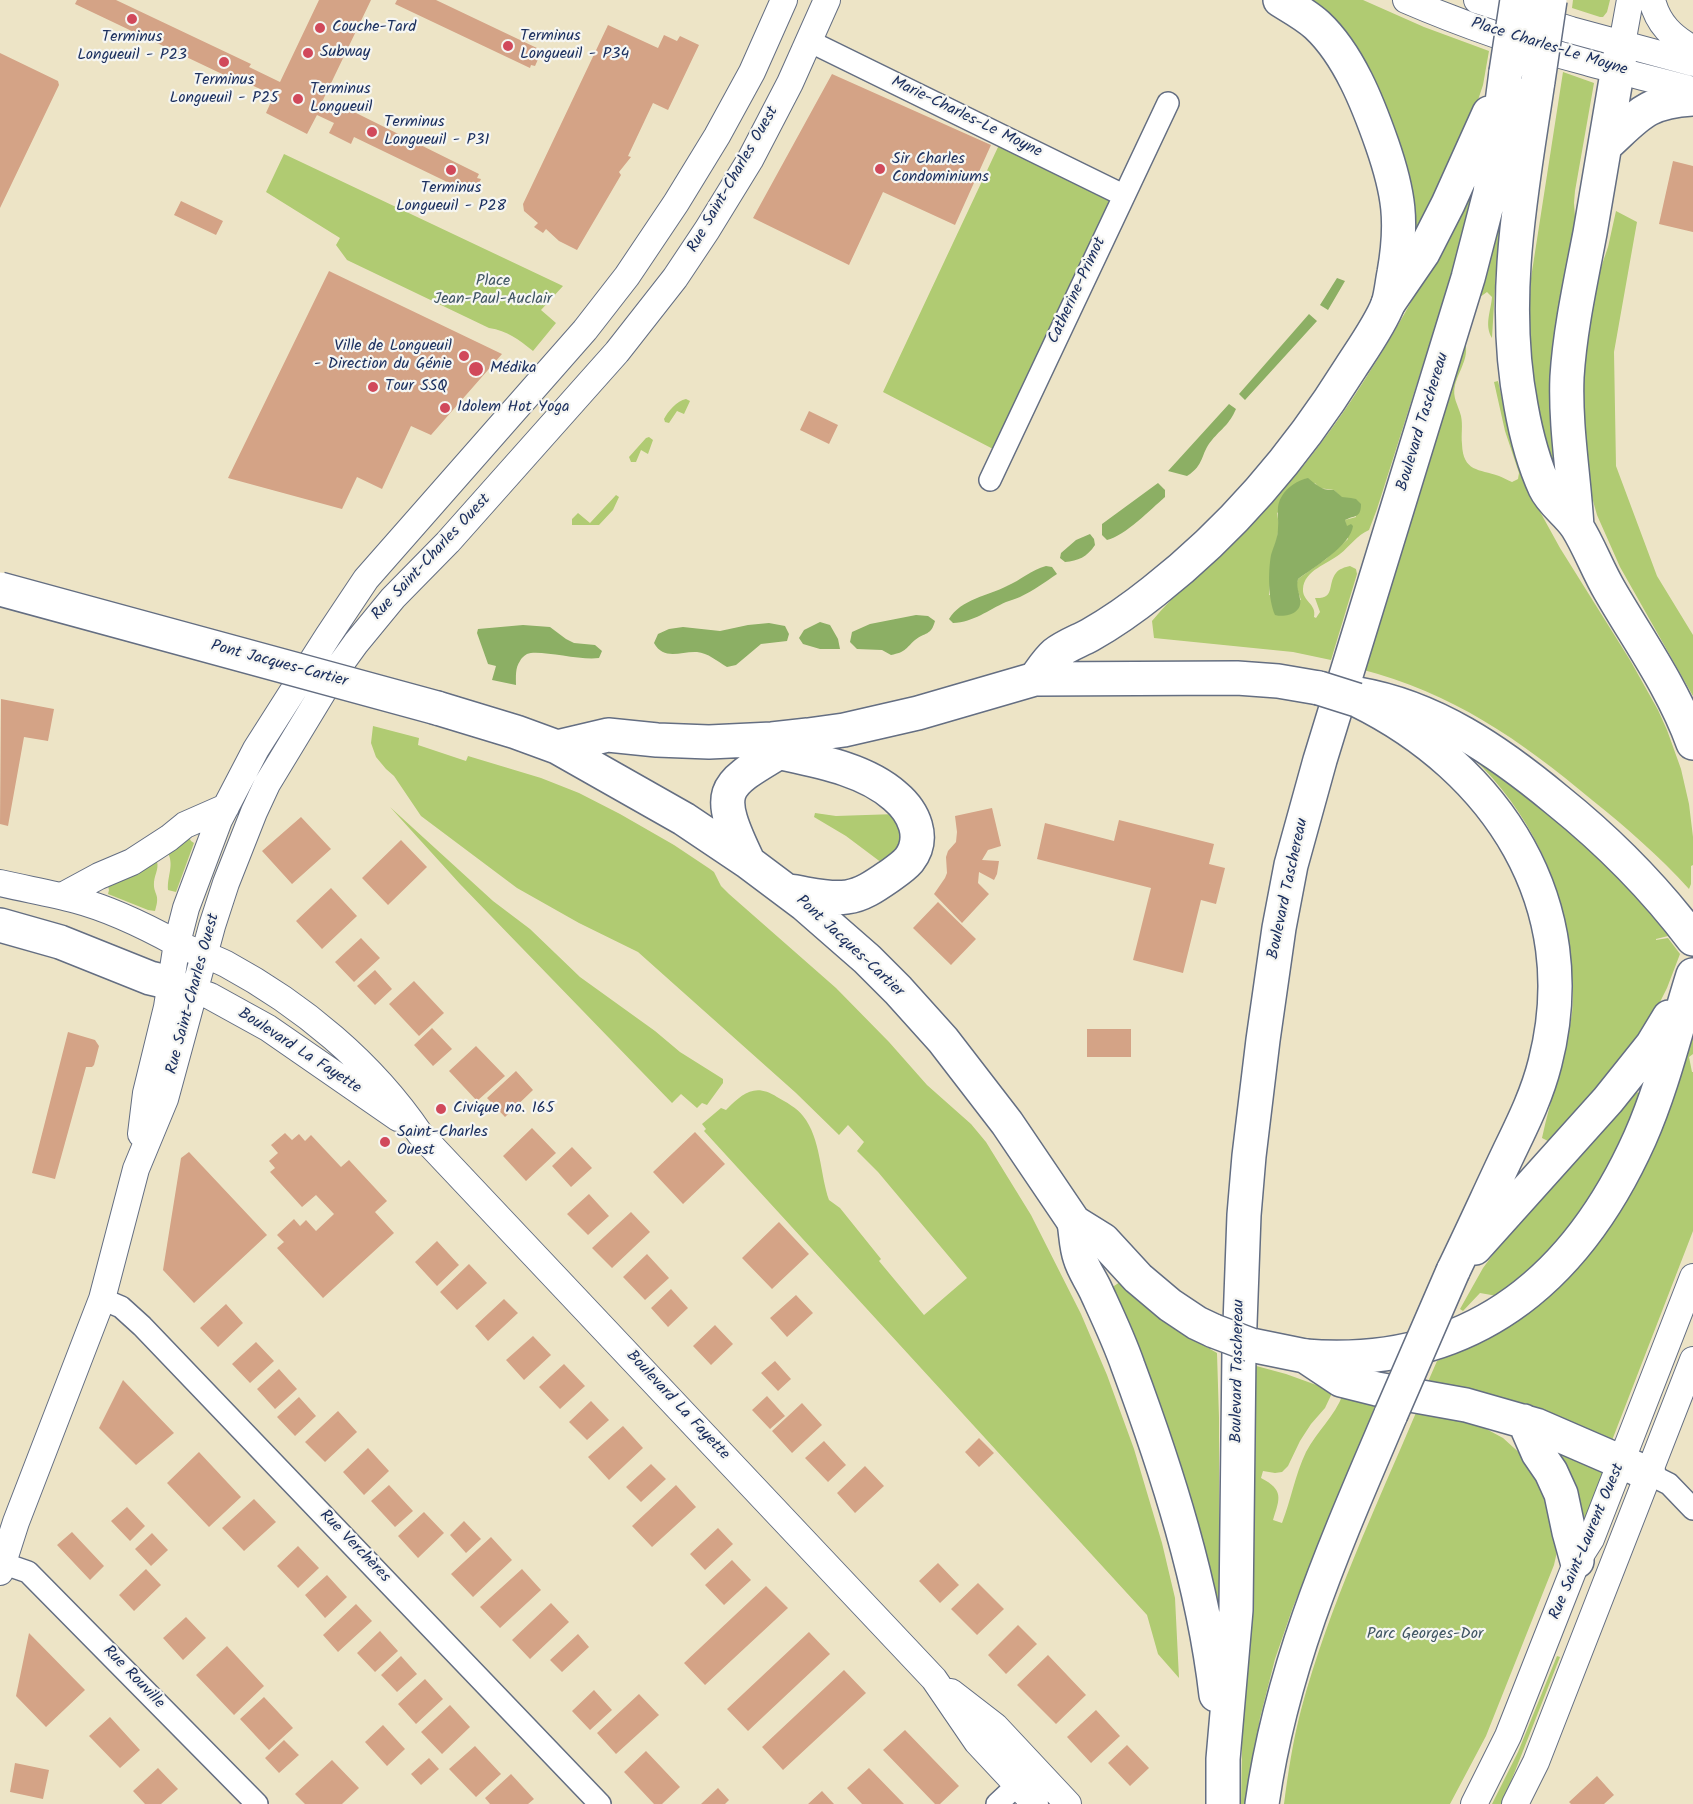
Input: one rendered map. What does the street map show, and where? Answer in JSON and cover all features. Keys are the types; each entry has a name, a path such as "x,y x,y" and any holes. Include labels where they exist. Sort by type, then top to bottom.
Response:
{"main road":[{"path":"1280,0 1317,25 1344,59 1351,70 1389,164 1396,190 1400,224 1399,245 1388,304"},
{"name":"Boulevard Taschereau","path":"1223,1804 1223,1759 1236,1610 1239,1328 1246,1197 1267,1001 1298,837 1468,278 1490,193 1517,0"},
{"path":"1550,0 1516,242 1512,305 1514,363 1526,432 1547,491 1577,526 1610,591 1669,690 1693,743"},
{"path":"1577,526 1568,443 1568,373 1578,297 1620,57"},
{"path":"1035,679 1054,654 1106,625 1153,592 1200,552 1284,463 1323,410 1388,304 1423,253 1478,139 1506,72"},
{"path":"1606,145 1638,115 1650,108 1666,102 1693,99"},
{"name":"Pont Jacques-Cartier","path":"0,589 437,708 516,732 556,747 667,808 788,891 832,927 898,990 943,1041 1007,1123 1074,1222"},
{"path":"556,747 608,735 667,740 731,741 808,735 935,708 1035,679 1237,678 1278,681 1389,701 1428,716 1472,738 1517,767 1622,856 1659,896 1693,939"},
{"path":"1262,1804 1276,1727 1286,1688 1328,1563 1453,1271 1530,1108 1545,1065 1554,1008 1554,966 1549,928 1525,858 1508,828 1480,791 1439,752 1357,697"},
{"path":"748,862 729,820 726,803 732,787 740,776 808,735"},
{"path":"731,741 854,772 889,790 903,803 912,817 917,831 914,850 908,861 869,889 854,896 841,898 788,891"},
{"path":"0,925 60,942 150,978 182,986"},
{"path":"1074,1222 1103,1240 1138,1278 1170,1305 1197,1323 1251,1344 1305,1356 1344,1358 1408,1351 1456,1335 1481,1324 1513,1304 1556,1268 1600,1211 1641,1137 1693,974"},
{"path":"1453,1271 1625,1080 1652,1045 1693,974"},
{"path":"1074,1222 1080,1259 1111,1323 1127,1363 1156,1442 1176,1508 1197,1591 1210,1658 1223,1759"},
{"path":"1305,1356 1341,1380 1466,1405 1524,1421 1551,1430 1635,1469"},
{"path":"1524,1421 1538,1453 1551,1472 1561,1494 1577,1561"}],"street":[{"name":"Rue Saint-Charles Ouest","path":"182,986 177,943 197,876 226,807 266,733 366,579 585,330 641,256 730,114 762,51 784,0"},
{"name":"Rue Saint-Charles Ouest","path":"1,1567 16,1522 102,1299 136,1169 146,1093 165,1017 203,954 226,883 258,804 277,766 335,672 393,598 448,542 534,447 617,352 662,295 712,223 750,160 790,83 827,0"},
{"name":"Place Charles-Le Moyne","path":"1406,0 1531,46 1584,62 1620,57 1693,63"},
{"name":"Place Charles-Le Moyne","path":"1477,0 1522,16 1693,90"},
{"path":"1620,57 1629,0"},
{"path":"1652,0 1663,26 1693,49"},
{"name":"Marie-Charles-Le Moyne","path":"809,40 1124,195"},
{"name":"Catherine-Primot","path":"990,480 1168,103"},
{"path":"62,896 99,876 132,862 185,825 226,807"},
{"name":"Boulevard La Fayette","path":"0,883 88,903 159,932 244,975 321,1027 388,1091 420,1134 934,1679 976,1742 1068,1804"},
{"name":"Boulevard La Fayette","path":"182,986 234,1008 280,1036 420,1134"},
{"name":"Rue Saint-Laurent Ouest","path":"1515,1804 1544,1742 1635,1469 1693,1277"},
{"name":"Rue Verchères","path":"102,1299 121,1307 141,1326 600,1804"},
{"name":"Rue Saint-Laurent Ouest","path":"1474,1804 1508,1736 1577,1561 1635,1469 1693,1360"},
{"path":"1635,1469 1668,1484 1693,1509"},
{"name":"Rue Rouville","path":"1,1567 28,1572 256,1804"},
{"path":"997,1804 1026,1777"},
{"name":"Boulevard La Fayette","path":"1026,1777 1035,1804"}],"green space":[{"path":"1300,0 1363,0 1424,27 1489,51 1483,85 1474,112 1416,237"},
{"path":"1573,0 1610,0 1607,12 1600,17 1572,8"},
{"path":"1563,72 1594,83 1574,203 1576,230 1562,484 1553,471 1534,396 1528,328 1531,278"},
{"path":"999,145 1114,198 995,450 883,392"},
{"name":"Place Jean-Paul-Auclair","path":"284,154 563,286 541,310 556,323 533,351 507,333 489,328 347,260 336,245 340,238 266,192"},
{"path":"1510,169 1496,271 1492,338 1488,323 1492,297 1487,292 1477,297"},
{"path":"1471,191 1476,193 1463,239 1369,530 1340,554 1312,572 1304,582 1303,593 1316,618 1320,612 1315,598 1326,596 1333,577 1339,570 1350,566 1356,569 1357,574 1331,660 1293,652 1154,638 1152,621 1286,486 1328,433 1394,332","holes":["1315,483 1319,488 1334,490 1342,498 1351,498 1356,517 1345,520 1348,539 1326,559 1298,579 1296,586 1301,600 1269,595 1272,554 1279,525 1277,513"]},
{"path":"1616,211 1637,222 1614,352 1616,466 1657,576 1693,635 1693,696 1620,567 1597,515 1583,465 1581,443 1583,359 1594,288 1608,247"},
{"path":"1337,278 1345,281 1328,310 1320,305"},
{"path":"1309,314 1317,321 1245,400 1239,394"},
{"path":"1464,340 1465,357 1454,394 1462,419 1462,444 1465,460 1473,468 1512,482 1518,479 1519,473 1505,431 1494,382 1498,381 1507,420 1538,508 1560,548 1630,660 1667,730 1681,769 1689,804 1693,837 1693,865 1691,866 1689,889 1618,821 1511,738 1455,705 1425,691 1360,669"},
{"path":"686,399 690,401 684,414 677,411 669,423 665,422 664,419 670,410"},
{"path":"1229,404 1236,409 1228,423 1208,445 1197,468 1187,476 1168,471"},
{"path":"649,437 653,440 648,454 641,450 636,462 631,462 629,457"},
{"path":"1308,478 1323,488 1334,490 1342,497 1356,499 1361,504 1361,509 1357,515 1345,520 1347,526 1351,524 1353,526 1346,541 1330,556 1298,579 1299,608 1289,615 1275,615 1269,577 1271,555 1278,532 1279,504 1290,487"},
{"path":"1158,483 1165,490 1165,497 1130,528 1107,540 1102,535 1102,524"},
{"path":"616,495 619,497 613,510 599,525 572,525 572,519 578,513 590,523"},
{"path":"1090,534 1095,545 1085,555 1065,562 1060,558 1061,553 1076,540"},
{"path":"1046,566 1052,567 1057,574 1025,595 968,620 953,623 949,619 954,612 968,602 1012,584"},
{"path":"916,615 928,616 935,621 933,626 930,631 900,653 891,655 882,650 857,649 850,642 852,632 870,624"},
{"path":"820,622 830,625 838,639 840,649 820,649 803,644 799,638 804,630"},
{"path":"769,623 785,626 789,634 787,641 761,644 736,665 727,667 701,653 663,652 654,643 658,634 669,629 683,627 720,631"},
{"path":"523,625 550,627 574,643 595,645 602,651 599,658 527,654 517,667 516,685 492,680 496,666 488,664 477,633 478,629"},
{"path":"373,726 419,738 418,745 466,761 468,756 541,778 579,793 674,845 714,872 721,886 729,894 836,988 927,1085 971,1124 986,1142 1031,1215 1081,1314 1107,1375 1134,1449 1162,1543 1175,1598 1179,1678 1158,1654 1147,1615 704,1131 706,1129 702,1124 721,1108 726,1110 744,1095 756,1090 769,1093 798,1110 809,1125 817,1146 829,1200 840,1208 881,1259 879,1261 924,1315 967,1278 878,1172 857,1151 864,1142 848,1125 839,1135 796,1093 638,952 579,923 517,888 421,816 394,776 376,757 371,743"},
{"path":"1472,757 1539,795 1673,932 1670,939 1668,936 1656,940 1668,938 1680,954 1667,988 1649,1024 1582,1109 1548,1141 1542,1138 1566,1045 1573,1007 1567,934 1561,905 1541,851 1511,801"},
{"path":"390,807 493,901 530,929 580,977 655,1031 680,1052 723,1079 723,1083 707,1105 702,1103 697,1108 681,1094 672,1103 460,884"},
{"path":"815,813 836,816 896,814 907,845 882,863 846,836 814,817"},
{"path":"187,834 194,843 176,892 168,890 171,866 167,851"},
{"path":"156,859 154,886 157,901 155,911 108,894 107,882"},
{"path":"1693,1032 1693,1054 1689,1057 1693,1072 1693,1231 1611,1443 1427,1384 1437,1361 1468,1347 1526,1314 1558,1287 1590,1252 1628,1196"},
{"path":"1635,1091 1642,1095 1601,1183 1556,1247 1497,1296 1480,1293 1463,1311 1460,1309 1483,1268 1503,1241"},
{"path":"1120,1282 1166,1321 1217,1353 1219,1604 1214,1605 1111,1288"},
{"path":"1249,1364 1286,1374 1333,1391 1325,1408 1300,1441 1288,1466 1282,1472 1263,1471 1261,1478 1274,1487 1278,1495 1273,1520 1282,1523 1306,1452 1343,1394 1376,1404 1293,1607 1275,1659 1260,1718 1246,1804 1241,1804"},
{"name":"Parc Georges-Dor","path":"1418,1408 1477,1424 1503,1438 1524,1457 1543,1482 1558,1547 1554,1565 1486,1736 1450,1804 1284,1804 1298,1721 1312,1671 1354,1557"},
{"path":"1548,1442 1603,1472 1580,1532"},
{"path":"1557,1656 1560,1657 1508,1789 1501,1804 1492,1804 1518,1752"}],"building":[{"name":"Terminus Longueuil","path":"77,0 116,0 251,64 249,67 280,82 319,0 371,0 322,102 340,110 342,106 479,174 477,178 481,179 476,190 472,189 470,193 354,137 351,144 329,133 334,123 317,115 307,134 266,113 274,95 242,81 241,83 75,4"},
{"path":"397,0 436,0 539,49 536,54 540,55 535,66 531,65 530,68 395,4"},
{"path":"608,25 658,48 664,35 677,41 680,36 699,45 668,110 653,103 628,156 631,157 619,172 621,175 577,250 559,241 546,229 543,233 534,227 538,223 524,211 523,204"},
{"path":"0,53 58,81 59,85 0,208"},
{"name":"Sir Charles Condominiums","path":"832,74 991,145 955,225 883,192 849,265 753,218"},
{"path":"1673,161 1693,166 1693,232 1659,224"},
{"path":"181,201 223,221 216,235 174,215"},
{"name":"Tour SSQ","path":"329,271 502,354 431,435 411,426 382,489 357,477 342,509 228,478"},
{"path":"809,411 838,425 829,444 800,430"},
{"path":"1,699 54,709 48,741 24,737 8,826 0,824"},
{"path":"992,808 1001,846 988,850 982,860 999,861 997,874 994,880 979,872 978,883 989,894 962,923 934,894 945,878 946,857 956,842 955,816"},
{"path":"301,817 331,849 292,884 262,851"},
{"path":"1119,820 1214,844 1209,864 1225,868 1216,904 1201,900 1183,973 1133,960 1151,888 1037,859 1045,823 1114,841"},
{"path":"401,840 427,867 388,905 362,878"},
{"path":"331,888 357,916 322,949 296,921"},
{"path":"938,902 976,939 951,965 913,928"},
{"path":"361,938 380,958 354,982 335,962"},
{"path":"375,970 392,989 375,1005 357,986"},
{"path":"414,981 444,1013 419,1036 389,1004"},
{"path":"432,1028 452,1049 433,1066 414,1045"},
{"path":"1087,1029 1131,1029 1131,1057 1087,1057"},
{"path":"68,1032 95,1040 99,1046 94,1065 86,1067 55,1179 32,1173"},
{"path":"476,1046 505,1076 477,1101 449,1071"},
{"path":"516,1071 533,1090 505,1117 487,1098"},
{"path":"532,1128 556,1153 526,1181 503,1156"},
{"path":"695,1132 725,1164 683,1204 653,1172"},
{"path":"285,1133 292,1140 299,1134 305,1141 311,1135 341,1167 349,1160 387,1201 375,1212 394,1233 323,1298 277,1248 284,1242 277,1235 294,1219 300,1226 306,1220 316,1231 334,1214 316,1195 302,1207 270,1172 275,1168 269,1161 278,1153 271,1145"},
{"path":"572,1147 592,1168 571,1187 552,1166"},
{"path":"189,1152 267,1235 194,1303 163,1270 181,1158"},
{"path":"589,1194 609,1216 588,1235 567,1214"},
{"path":"631,1212 650,1232 612,1268 592,1248"},
{"path":"779,1222 809,1254 772,1289 742,1258"},
{"path":"437,1241 459,1265 437,1286 415,1262"},
{"path":"647,1254 669,1278 645,1300 623,1277"},
{"path":"469,1264 487,1283 457,1310 440,1292"},
{"path":"671,1289 688,1308 668,1327 651,1308"},
{"path":"796,1295 813,1313 787,1337 770,1318"},
{"path":"504,1299 518,1313 488,1341 475,1326"},
{"path":"226,1304 243,1323 218,1347 200,1328"},
{"path":"715,1325 733,1344 711,1365 693,1346"},
{"path":"533,1336 551,1355 524,1380 506,1360"},
{"path":"256,1342 274,1361 250,1383 232,1364"},
{"path":"775,1361 791,1379 778,1391 761,1373"},
{"path":"564,1364 585,1386 560,1409 539,1387"},
{"path":"279,1369 297,1389 275,1409 257,1389"},
{"path":"123,1380 174,1433 136,1465 99,1428"},
{"path":"767,1396 785,1416 770,1429 752,1410"},
{"path":"299,1397 316,1416 295,1436 277,1417"},
{"path":"591,1401 609,1420 587,1440 569,1422"},
{"path":"802,1403 822,1425 792,1453 772,1431"},
{"path":"338,1411 357,1432 325,1462 305,1442"},
{"path":"623,1426 643,1448 609,1480 588,1457"},
{"path":"979,1438 994,1453 979,1467 965,1452"},
{"path":"824,1441 846,1465 828,1482 805,1458"},
{"path":"368,1448 389,1471 364,1495 343,1472"},
{"path":"199,1452 241,1497 209,1527 167,1483"},
{"path":"651,1464 666,1479 641,1502 626,1487"},
{"path":"865,1466 884,1486 855,1513 837,1493"},
{"path":"389,1485 413,1511 395,1527 371,1501"},
{"path":"676,1485 696,1507 652,1547 632,1526"},
{"path":"254,1499 276,1522 244,1551 222,1528"},
{"path":"127,1507 145,1526 130,1541 111,1521"},
{"path":"424,1512 444,1533 418,1558 398,1536"},
{"path":"464,1521 481,1539 466,1553 450,1535"},
{"path":"718,1528 733,1544 705,1570 690,1554"},
{"path":"72,1532 104,1566 90,1580 57,1545"},
{"path":"152,1533 168,1550 151,1566 135,1549"},
{"path":"491,1537 512,1560 473,1597 451,1574"},
{"path":"298,1546 319,1568 298,1588 277,1566"},
{"path":"732,1560 751,1580 724,1605 705,1585"},
{"path":"938,1563 959,1585 940,1603 919,1581"},
{"path":"146,1569 161,1585 134,1611 119,1595"},
{"path":"522,1569 541,1590 500,1628 480,1607"},
{"path":"327,1575 347,1597 325,1618 305,1595"},
{"path":"978,1583 1004,1609 977,1635 951,1609"},
{"path":"766,1586 788,1608 705,1685 684,1663"},
{"path":"551,1603 569,1622 530,1659 512,1640"},
{"path":"356,1604 372,1621 338,1652 323,1635"},
{"path":"186,1617 206,1638 183,1660 163,1638"},
{"path":"1018,1625 1037,1644 1006,1674 988,1655"},
{"path":"380,1631 398,1651 375,1672 357,1653"},
{"path":"809,1632 830,1654 748,1731 727,1709"},
{"path":"29,1633 85,1690 46,1727 16,1696"},
{"path":"578,1634 589,1647 562,1672 550,1660"},
{"path":"227,1646 264,1686 234,1715 196,1675"},
{"path":"1048,1655 1086,1695 1056,1724 1017,1685"},
{"path":"401,1656 417,1674 397,1692 381,1675"},
{"path":"844,1670 866,1693 783,1770 762,1747"},
{"path":"425,1679 443,1699 416,1724 398,1704"},
{"path":"594,1690 612,1710 590,1730 572,1711"},
{"path":"639,1694 659,1715 616,1754 597,1733"},
{"path":"264,1697 293,1728 269,1750 240,1719"},
{"path":"450,1705 470,1727 442,1754 421,1732"},
{"path":"1096,1710 1120,1736 1091,1763 1067,1737"},
{"path":"110,1717 140,1750 120,1768 89,1736"},
{"path":"383,1725 405,1749 387,1766 365,1742"},
{"path":"905,1730 959,1786 940,1804 935,1804 883,1750"},
{"path":"284,1740 299,1755 279,1773 265,1758"},
{"path":"1127,1745 1149,1768 1130,1786 1108,1763"},
{"path":"475,1746 501,1774 476,1797 449,1769"},
{"path":"646,1751 680,1787 662,1804 654,1804 624,1772"},
{"path":"429,1758 439,1769 421,1785 411,1774"},
{"path":"332,1760 359,1788 342,1804 305,1804 295,1794"},
{"path":"15,1763 49,1770 43,1799 10,1792"},
{"path":"158,1768 178,1789 161,1804 145,1804 133,1791"},
{"path":"869,1768 904,1804 862,1804 847,1788"},
{"path":"511,1774 534,1799 528,1804 490,1804 485,1798"},
{"path":"1597,1776 1614,1795 1604,1804 1571,1804 1569,1802"},
{"path":"718,1788 729,1800 725,1804 701,1804"},
{"path":"822,1791 834,1804 808,1804"}],"place":[{"name":"Terminus Longueuil - P23","path":"132,19"},
{"name":"Couche-Tard","path":"320,28"},
{"name":"Terminus Longueuil - P34","path":"508,46"},
{"name":"Subway","path":"308,53"},
{"name":"Terminus Longueuil - P25","path":"224,62"},
{"name":"Terminus Longueuil","path":"298,99"},
{"name":"Terminus Longueuil - P31","path":"372,132"},
{"name":"Sir Charles Condominiums","path":"880,169"},
{"name":"Terminus Longueuil - P28","path":"451,170"},
{"name":"Ville de Longueuil - Direction du Génie","path":"464,356"},
{"name":"Médika","path":"476,369"},
{"name":"Tour SSQ","path":"373,387"},
{"name":"Idolem Hot Yoga","path":"445,408"},
{"name":"Civique no. 165","path":"441,1109"},
{"name":"Saint-Charles Ouest","path":"385,1142"}]}
